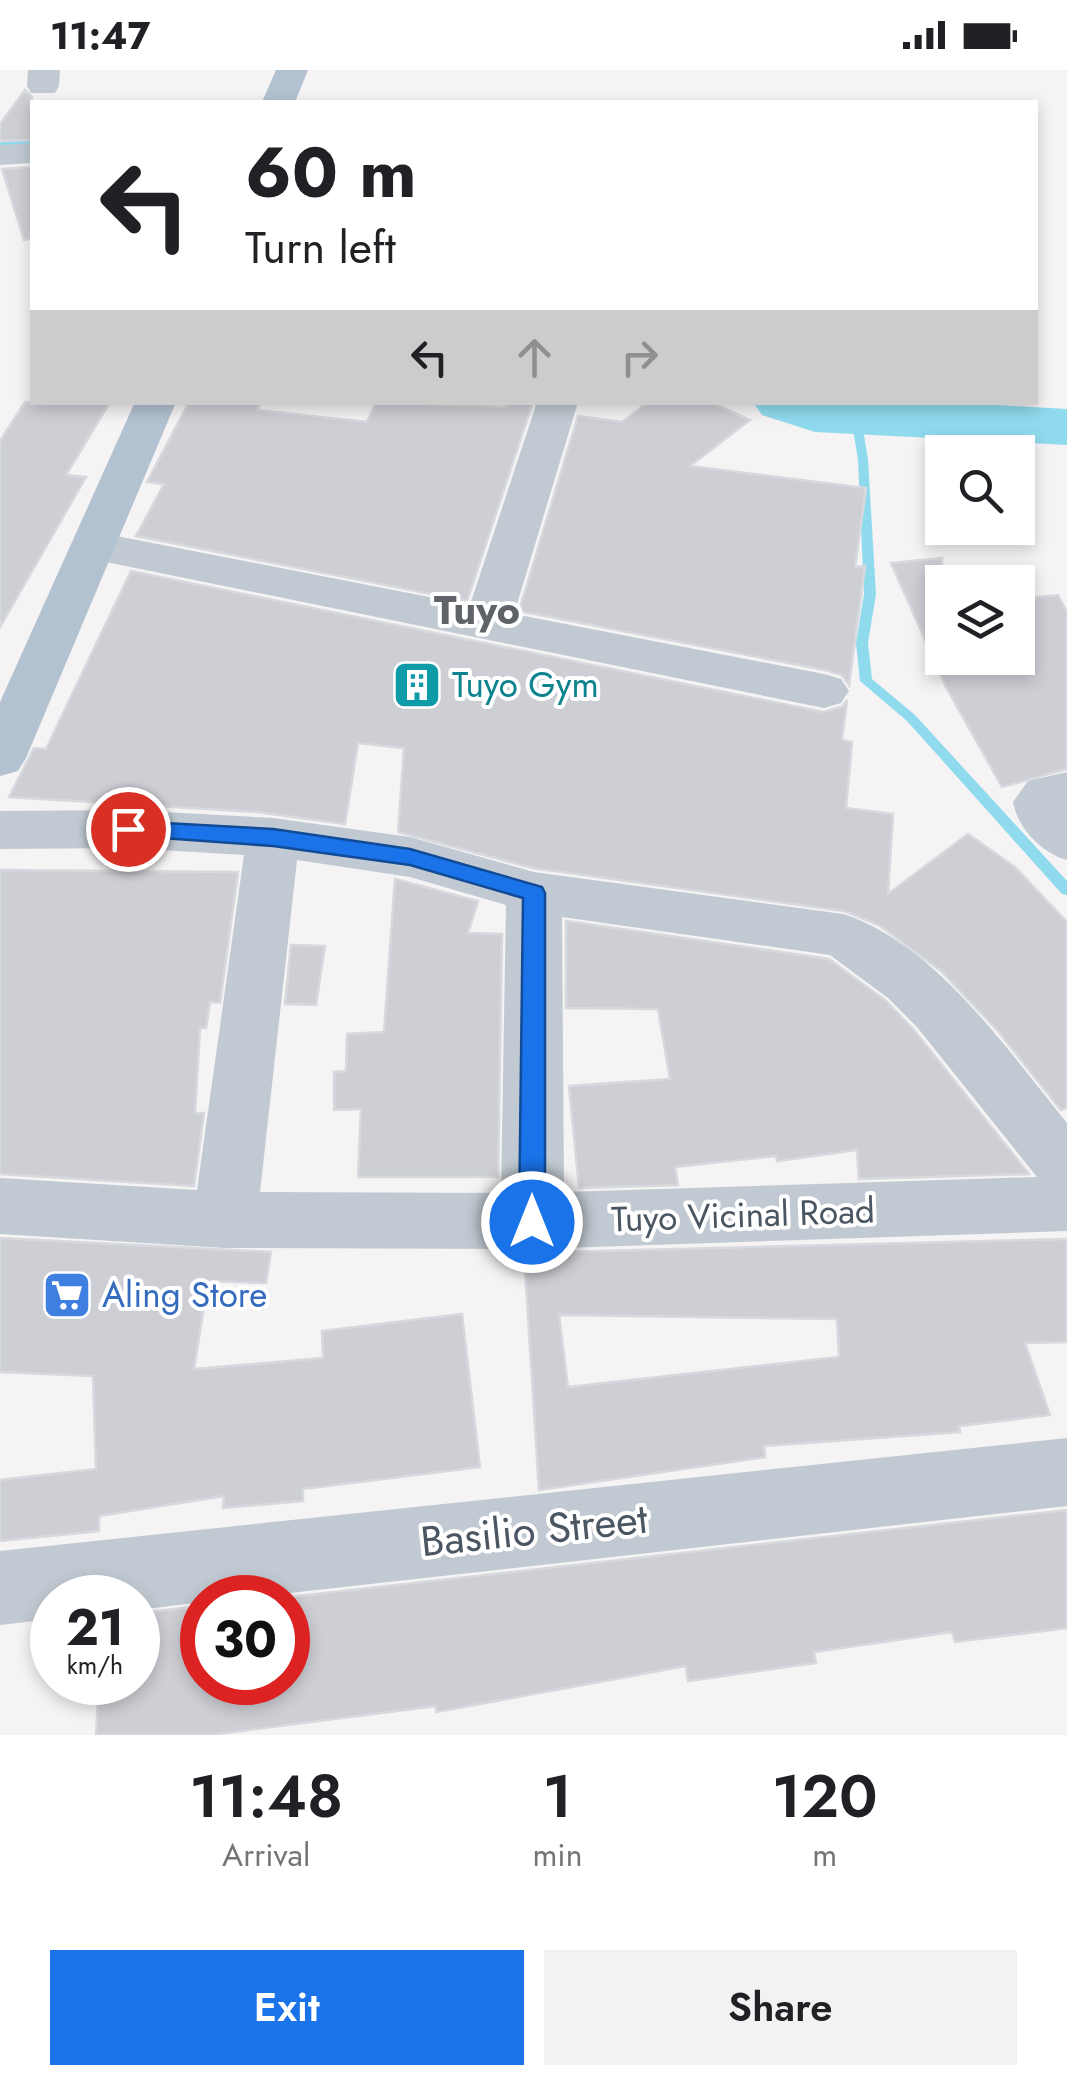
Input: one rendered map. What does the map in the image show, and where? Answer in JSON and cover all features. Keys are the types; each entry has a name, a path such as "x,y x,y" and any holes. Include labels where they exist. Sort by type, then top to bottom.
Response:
{"main road":[{"path":"281,100 292,70"},
{"path":"0,758 155,405"}],"street":[{"path":"0,155 30,152"},
{"path":"488,621 557,405"},
{"path":"96,546 488,621 824,691"},
{"path":"1067,791 1046,794 1039,802 1041,812 1067,841"},
{"path":"0,830 128,829 273,838 410,857 534,893 843,936 882,957 929,1001 1067,1168"},
{"path":"225,1220 273,838"},
{"path":"532,1222 534,893"},
{"name":"Tuyo Vicinal Road","path":"0,1206 225,1220 532,1222 1067,1204"},
{"name":"Basilio Street","path":"0,1588 1067,1472"}],"building":[{"path":"25,90 32,97 30,140 0,141 0,124"},
{"path":"30,167 30,238 24,240 2,169"},
{"path":"25,402 108,405 66,475 86,477 0,627 0,441"},
{"path":"187,405 260,405 257,410 367,422 375,405 532,405 467,601 136,536 164,484 147,482"},
{"path":"644,405 718,405 750,420 690,466 866,488 855,567 865,566 849,685 842,675 825,670 519,611 578,416 622,422"},
{"path":"942,558 942,565 925,565 925,640 891,563"},
{"path":"131,571 823,712 842,707 847,700 842,740 852,742 846,808 893,814 888,894 968,834 1015,867 1067,922 1067,1108 1061,1110 997,1030 941,971 879,925 844,911 533,868 398,832 404,748 358,743 345,824 257,812 9,797 34,748 46,749"},
{"path":"1058,595 1067,612 1067,769 1002,787 941,675 1035,675 1035,597"},
{"path":"0,870 238,872 220,1003 210,1002 206,1028 200,1028 195,1113 204,1113 194,1186 0,1174"},
{"path":"395,879 478,901 468,933 502,934 498,1177 358,1177 361,1109 334,1110 334,1072 346,1071 347,1034 384,1032"},
{"path":"566,921 829,959 886,1001 914,1030 1029,1174 859,1179 857,1150 777,1161 776,1156 675,1167 678,1185 579,1188 569,1086 670,1079 658,1009 566,1008"},
{"path":"291,945 325,946 316,1005 285,1004"},
{"path":"0,1238 271,1252 266,1283 208,1281 194,1369 323,1358 322,1331 462,1314 480,1467 303,1489 303,1501 223,1508 224,1496 99,1516 99,1531 0,1541 0,1480 96,1469 93,1376 0,1372"},
{"path":"1067,1239 1067,1342 1025,1343 1050,1415 959,1426 960,1432 764,1446 765,1457 539,1490 524,1253","holes":["559,1315 837,1319 839,1357 568,1387"]},
{"path":"1067,1510 1067,1628 955,1642 952,1632 814,1652 816,1663 688,1681 686,1666 436,1712 436,1706 210,1735 96,1735 98,1705 160,1705 160,1611 180,1608 180,1705 310,1705 310,1595"}],"waterway":[{"path":"0,142 30,137"},
{"path":"791,405 815,414 1067,427"},
{"path":"856,416 863,460 870,594 862,643 866,681 911,718 1067,890"}],"place":[{"name":"Tuyo Gym","path":"417,685"},
{"name":"Aling Store","path":"67,1295"}],"district":[{"name":"Tuyo","path":"477,610"}],"route":[{"path":"128,829 273,838 410,857 534,893 532,1222"}]}
